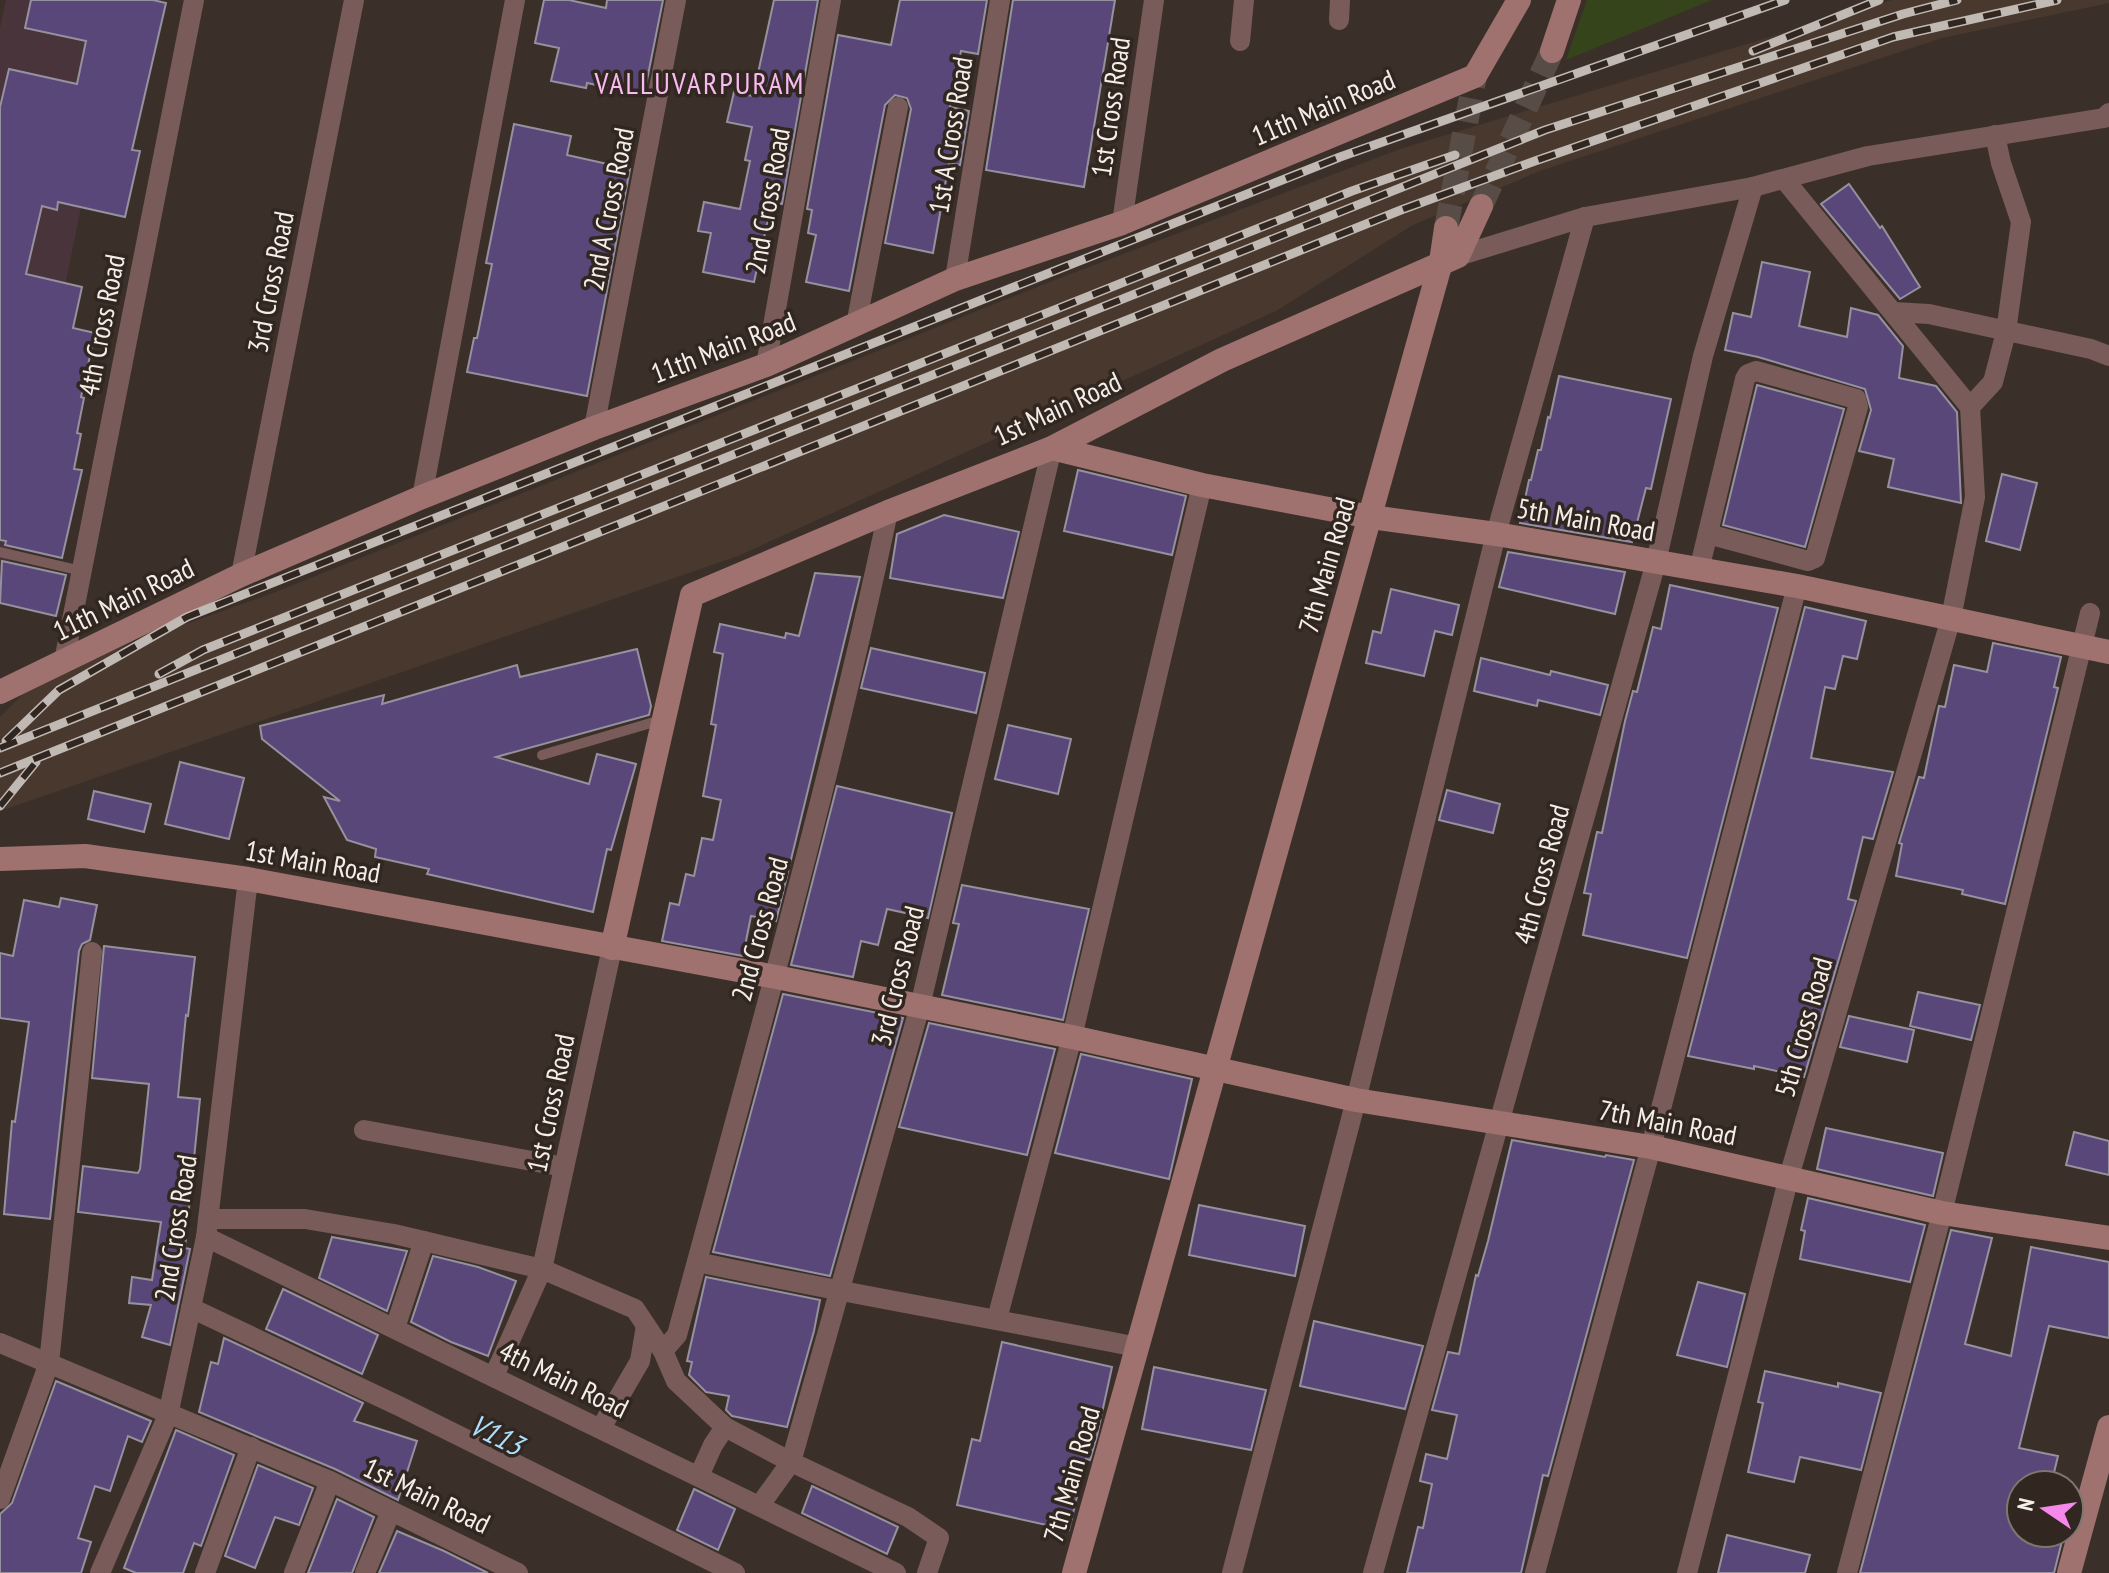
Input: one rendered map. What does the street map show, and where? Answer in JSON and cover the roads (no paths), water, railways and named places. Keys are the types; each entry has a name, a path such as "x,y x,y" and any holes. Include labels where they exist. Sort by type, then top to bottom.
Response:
{"main road":[{"name":"11th Main Road","path":"0,692 241,575 422,497 594,428 766,365 955,279 1122,223 1475,76 1519,0"},
{"path":"1552,51 1569,0"},
{"path":"1449,259 1481,206"},
{"path":"1446,228 1449,259"},
{"name":"1st Main Road","path":"663,720 692,595 888,512 1052,448 1222,360 1449,259"},
{"name":"7th Main Road","path":"1074,1573 1371,517 1449,259"},
{"name":"5th Main Road","path":"1052,448 1202,485 1371,517 1496,534 1797,586 2109,652"},
{"path":"612,948 663,720"},
{"name":"1st Main Road","path":"0,859 85,856 248,879 776,977 1215,1068"},
{"name":"7th Main Road","path":"1215,1068 1356,1100 1651,1147 1942,1213 2109,1238"},
{"path":"2069,1573 2109,1427"}],"street":[{"name":"4th Cross Road","path":"64,661 194,0"},
{"name":"3rd Cross Road","path":"241,575 354,0"},
{"path":"422,497 515,0"},
{"name":"2nd A Cross Road","path":"594,428 676,0"},
{"name":"2nd Cross Road","path":"766,365 831,0"},
{"name":"1st A Cross Road","path":"955,279 1000,0"},
{"name":"1st Cross Road","path":"1122,223 1154,0"},
{"path":"1240,41 1244,0"},
{"path":"856,325 898,107"},
{"path":"1449,259 1585,217 1753,187 1868,156 2104,118 2109,113"},
{"path":"1784,179 1970,407 1993,382 2006,332 2021,222 1995,135"},
{"name":"4th Cross Road","path":"1373,1573 1656,562 1703,356 1753,187"},
{"path":"1232,1573 1356,1100 1496,534 1585,217"},
{"path":"1893,312 1929,314 2091,349 2109,356"},
{"path":"1699,570 1708,534 1748,374 1756,371 1856,399 1858,407 1815,558 1808,561 1708,534"},
{"name":"5th Cross Road","path":"1687,1573 1789,1177 1951,618 1975,497 1970,407"},
{"name":"3rd Cross Road","path":"760,1505 791,1462 920,1006 1052,448"},
{"path":"997,1319 1072,1037 1202,485"},
{"name":"2nd Cross Road","path":"663,1351 677,1335 776,977 855,667 888,512"},
{"path":"1535,1573 1651,1147 1797,586"},
{"path":"1847,1573 1942,1213 2090,613"},
{"path":"0,675 29,678"},
{"name":"2nd Cross Road","path":"100,1573 168,1415 191,1308 207,1228 248,879"},
{"name":"1st Cross Road","path":"494,1376 542,1269 612,948"},
{"path":"0,1499 49,1363 92,952"},
{"path":"364,1130 564,1167"},
{"path":"207,1228 305,1219 424,1241 542,1269 635,1309 663,1351 676,1381 725,1427 925,1526 939,1538 927,1573"},
{"name":"4th Main Road","path":"207,1228 395,1328 896,1573"},
{"path":"395,1328 424,1241"},
{"path":"697,1262 839,1292 1137,1347"},
{"path":"191,1308 415,1414 735,1573"},
{"path":"601,1428 640,1361 646,1326"},
{"name":"1st Main Road","path":"0,1343 330,1481 391,1511 478,1564 518,1573"},
{"path":"699,1476 725,1427"},
{"path":"205,1573 251,1447"},
{"path":"294,1573 330,1481"},
{"path":"365,1573 391,1511"}],"lane":[{"path":"0,552 82,571"},
{"path":"542,755 663,720"}],"tunnel":[{"path":"1481,206 1552,51"},
{"path":"1446,228 1475,76"}],"railway":[{"path":"6,741 59,690 187,617 1340,157 1785,0"},
{"path":"1753,51 1879,0"},
{"path":"0,748 1545,130 1903,14 1957,0"},
{"path":"0,773 1401,210 1893,37 2057,0"},
{"path":"159,674 203,650 1352,191 1455,155"},
{"path":"0,806 36,762"}],"district":[{"name":"VALLUVARPURAM","path":"700,82"}],"water label":[{"name":"V113","path":"497,1434"}]}
